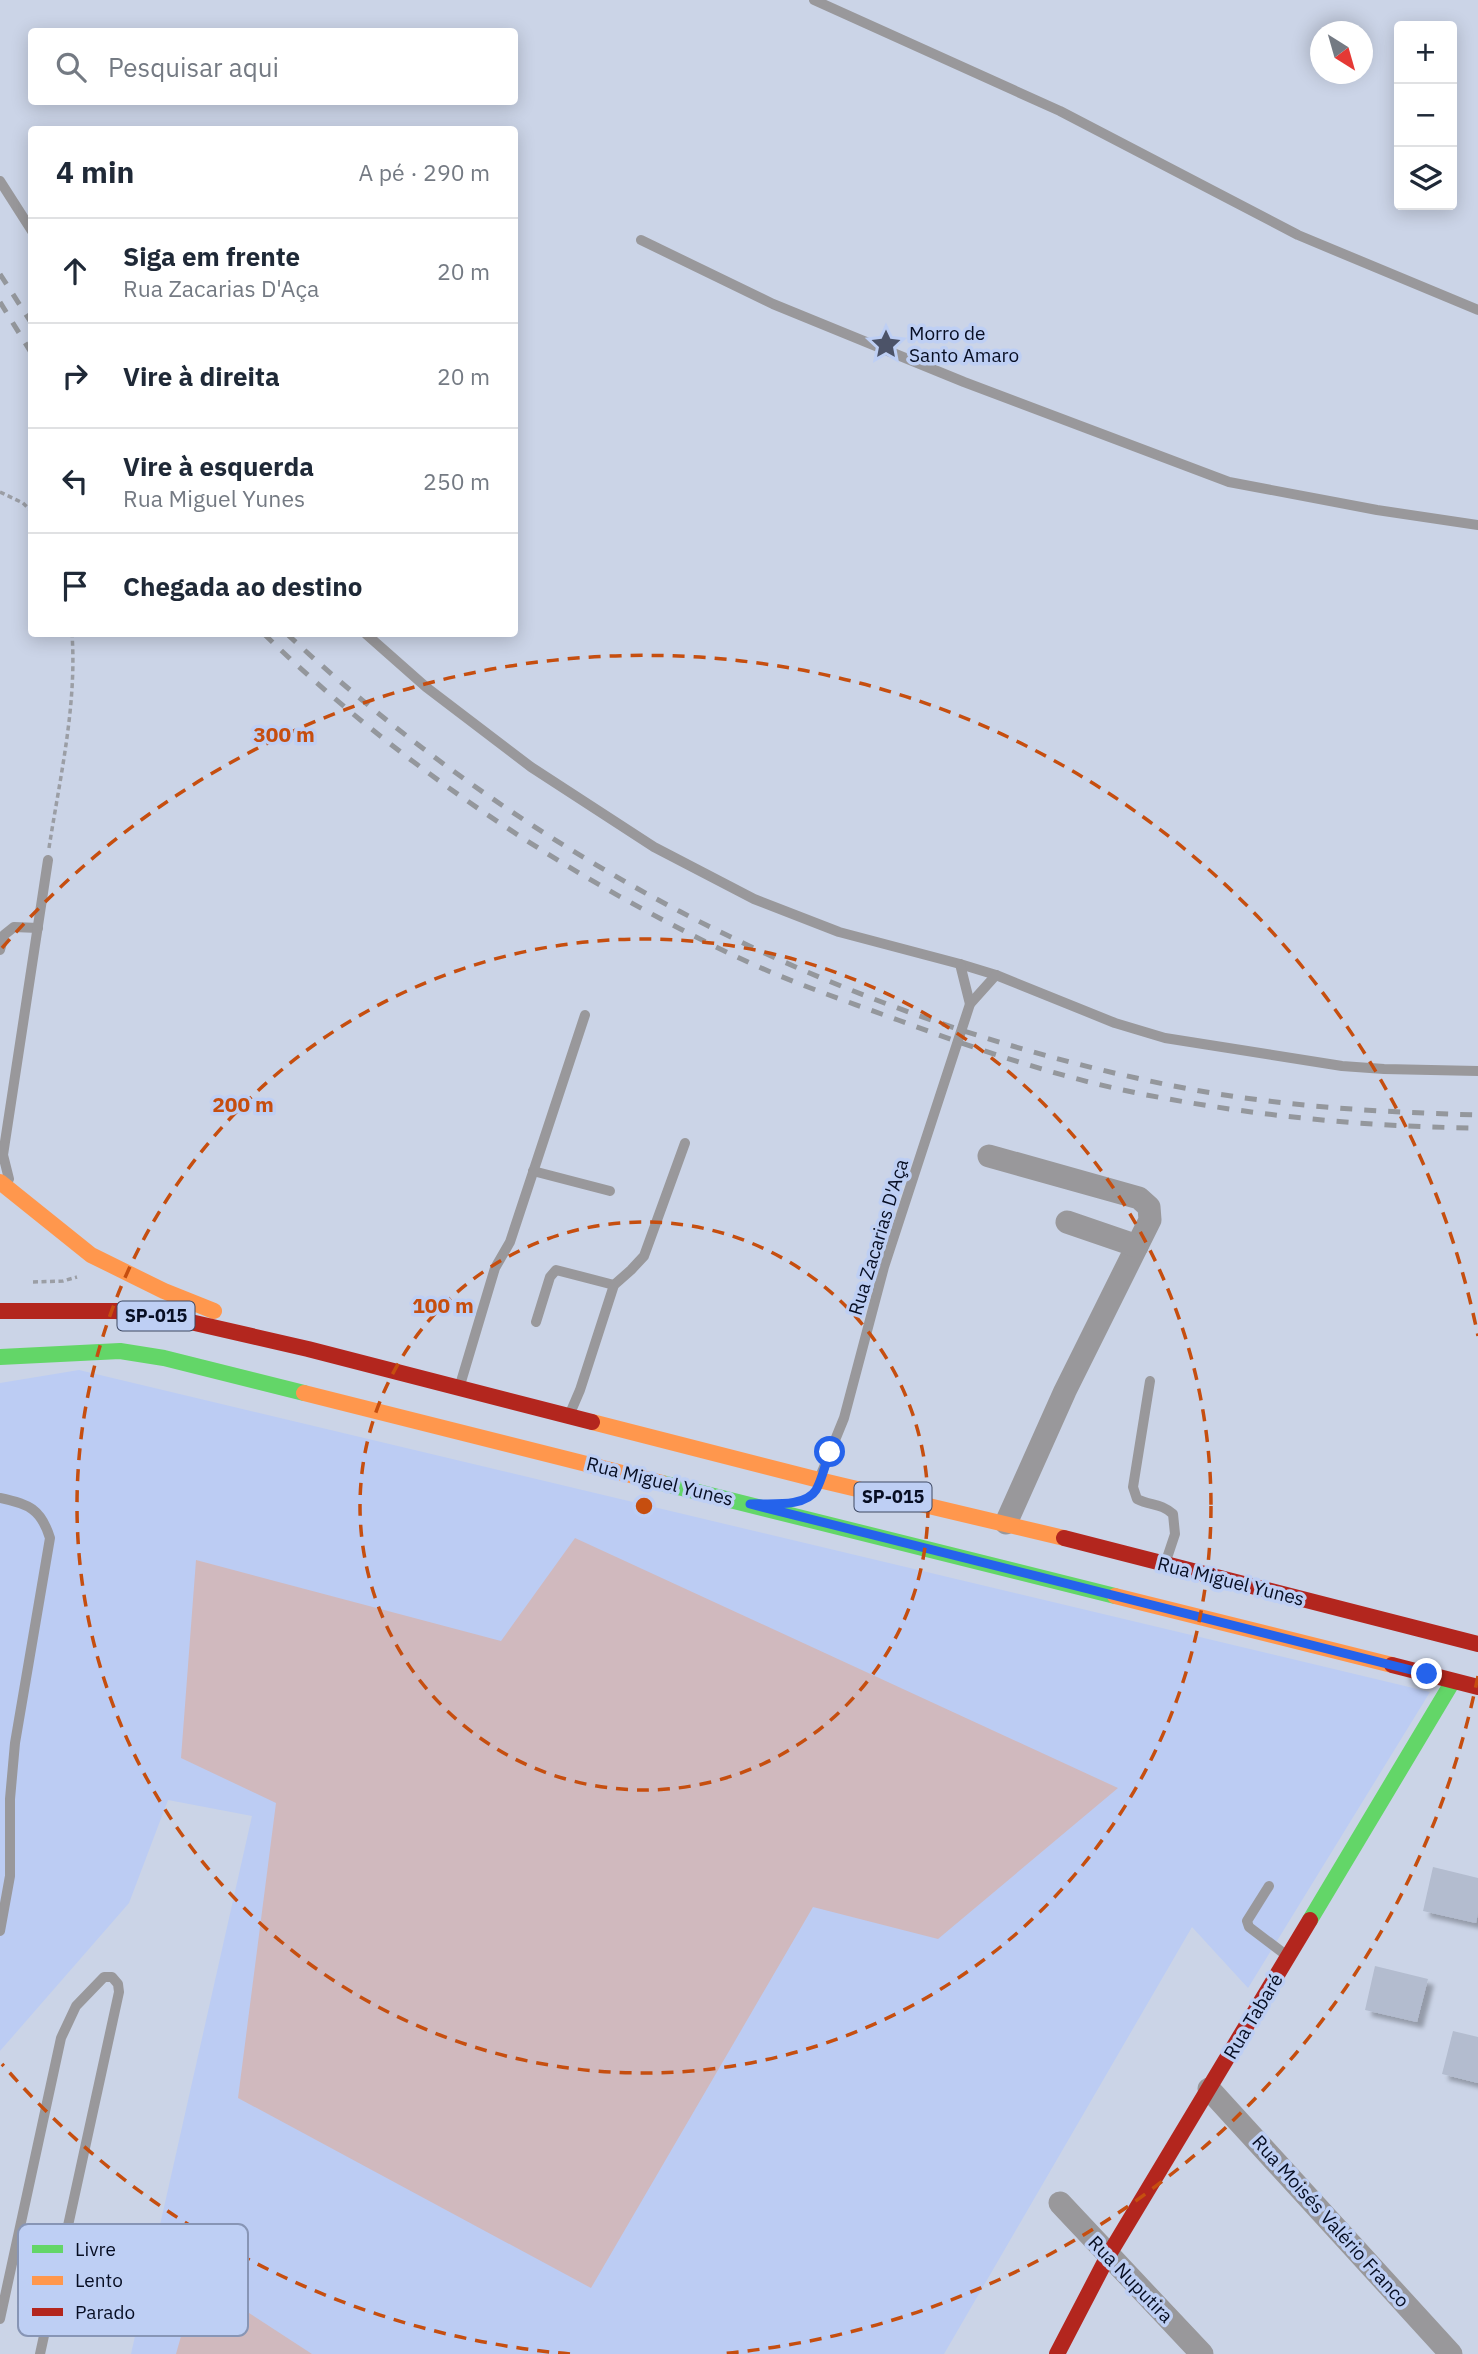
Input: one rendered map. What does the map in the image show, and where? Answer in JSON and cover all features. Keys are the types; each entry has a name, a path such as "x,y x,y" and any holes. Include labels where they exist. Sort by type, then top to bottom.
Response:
{"main road":[{"path":"0,1182 20,1201 107,1264 308,1349"},
{"name":"Rua Miguel Yunes","path":"0,1311 116,1311 173,1318 308,1349 819,1480 1006,1523 1478,1644"},
{"name":"Rua Miguel Yunes","path":"0,1357 120,1352 164,1358 750,1504 888,1533 1478,1687"},
{"path":"750,1504 803,1499 816,1490 819,1480"},
{"path":"915,1520 956,1523 971,1515"},
{"name":"Rua Tabaré","path":"1057,2354 1108,2256 1453,1681"}],"street":[{"path":"989,1156 1139,1198 1149,1208 1150,1220 1065,1391 1006,1523"},
{"path":"1067,1222 1138,1246"},
{"name":"Rua Moisés Valério Franco","path":"1209,2089 1451,2354"},
{"name":"Rua Nuputira","path":"1060,2203 1202,2354"}],"lane":[{"path":"814,0 1060,111 1298,234 1478,310"},
{"path":"0,181 28,226"},
{"path":"641,240 786,310 964,382 1229,482 1377,510 1478,525"},
{"path":"369,637 426,687 531,767 654,847 754,899 815,923 996,975 1115,1023 1165,1038 1342,1066 1478,1070"},
{"path":"20,1201 9,1178 4,1155 48,860"},
{"path":"0,950 5,935 15,927 38,929"},
{"path":"960,964 970,1004"},
{"path":"970,1004 996,975"},
{"name":"Rua Zacarias D'Aça","path":"819,1480 844,1418 884,1267 970,1004"},
{"path":"459,1388 495,1268 510,1242 585,1015"},
{"path":"0,1110 10,1104"},
{"path":"568,1415 580,1390 614,1285 643,1256 685,1143"},
{"path":"533,1171 610,1191"},
{"path":"536,1322 550,1277 556,1270 614,1285"},
{"path":"1150,1381 1133,1487 1137,1499 1147,1504 1163,1506 1173,1514 1175,1534 1164,1564"},
{"path":"0,1498 24,1503 44,1520 50,1538 15,1743 10,1799 10,1876 0,1931"},
{"path":"1269,1886 1247,1921 1249,1927 1289,1957"},
{"path":"21,2224 61,2039 76,2006 104,1977 112,1977 118,1984 119,1992 68,2224"},
{"path":"0,2319 18,2236"},
{"path":"40,2354 44,2336"}],"path":[{"path":"0,492 28,508"},
{"path":"25,1282 64,1281 79,1276"}],"shaded area":[{"path":"79,1370 1430,1692 1248,1988 1192,1927 944,2354 131,2354 135,2336 248,2336 248,2224 160,2224 252,1816 168,1800 129,1903 0,2051 0,1383"},
{"path":"575,1538 1118,1788 938,1939 813,1907 591,2288 238,2098 276,1803 181,1758 196,1560 501,1641"},
{"path":"248,2312 312,2354 176,2354 181,2336 248,2336"}],"building":[{"path":"1433,1867 1478,1878 1476,1923 1423,1911"},
{"path":"1375,1966 1428,1979 1417,2022 1365,2010"},
{"path":"1453,2031 1478,2037 1478,2083 1442,2074"}],"railway":[{"path":"0,274 28,318"},
{"path":"0,302 28,348"},
{"path":"267,637 370,728 486,814 608,890 775,974 996,1055 1095,1084 1241,1111 1399,1126 1478,1128"},
{"path":"290,637 382,716 482,792 587,860 697,920 810,973 927,1018 1047,1056 1169,1085 1323,1107 1478,1115"}],"traffic: fast":[{"path":"0,1357 120,1351 164,1358 304,1393"},
{"path":"662,1483 1115,1596"},
{"path":"1310,1920 1453,1681"}],"traffic: slow":[{"path":"0,1182 91,1255 164,1291 214,1311"},
{"path":"304,1393 662,1483"},
{"path":"592,1422 819,1480 1064,1538"},
{"path":"1115,1596 1392,1665"}],"traffic: jam":[{"path":"0,1311 116,1311 173,1318 308,1349 592,1422"},
{"path":"1064,1538 1478,1644"},
{"path":"1392,1665 1478,1687"},
{"path":"1057,2354 1108,2256 1310,1920"}],"place":[{"name":"Morro de Santo Amaro","path":"886,344"}],"route":[{"path":"830,1452 816,1490 809,1497 798,1502 750,1504 1427,1674"}]}
